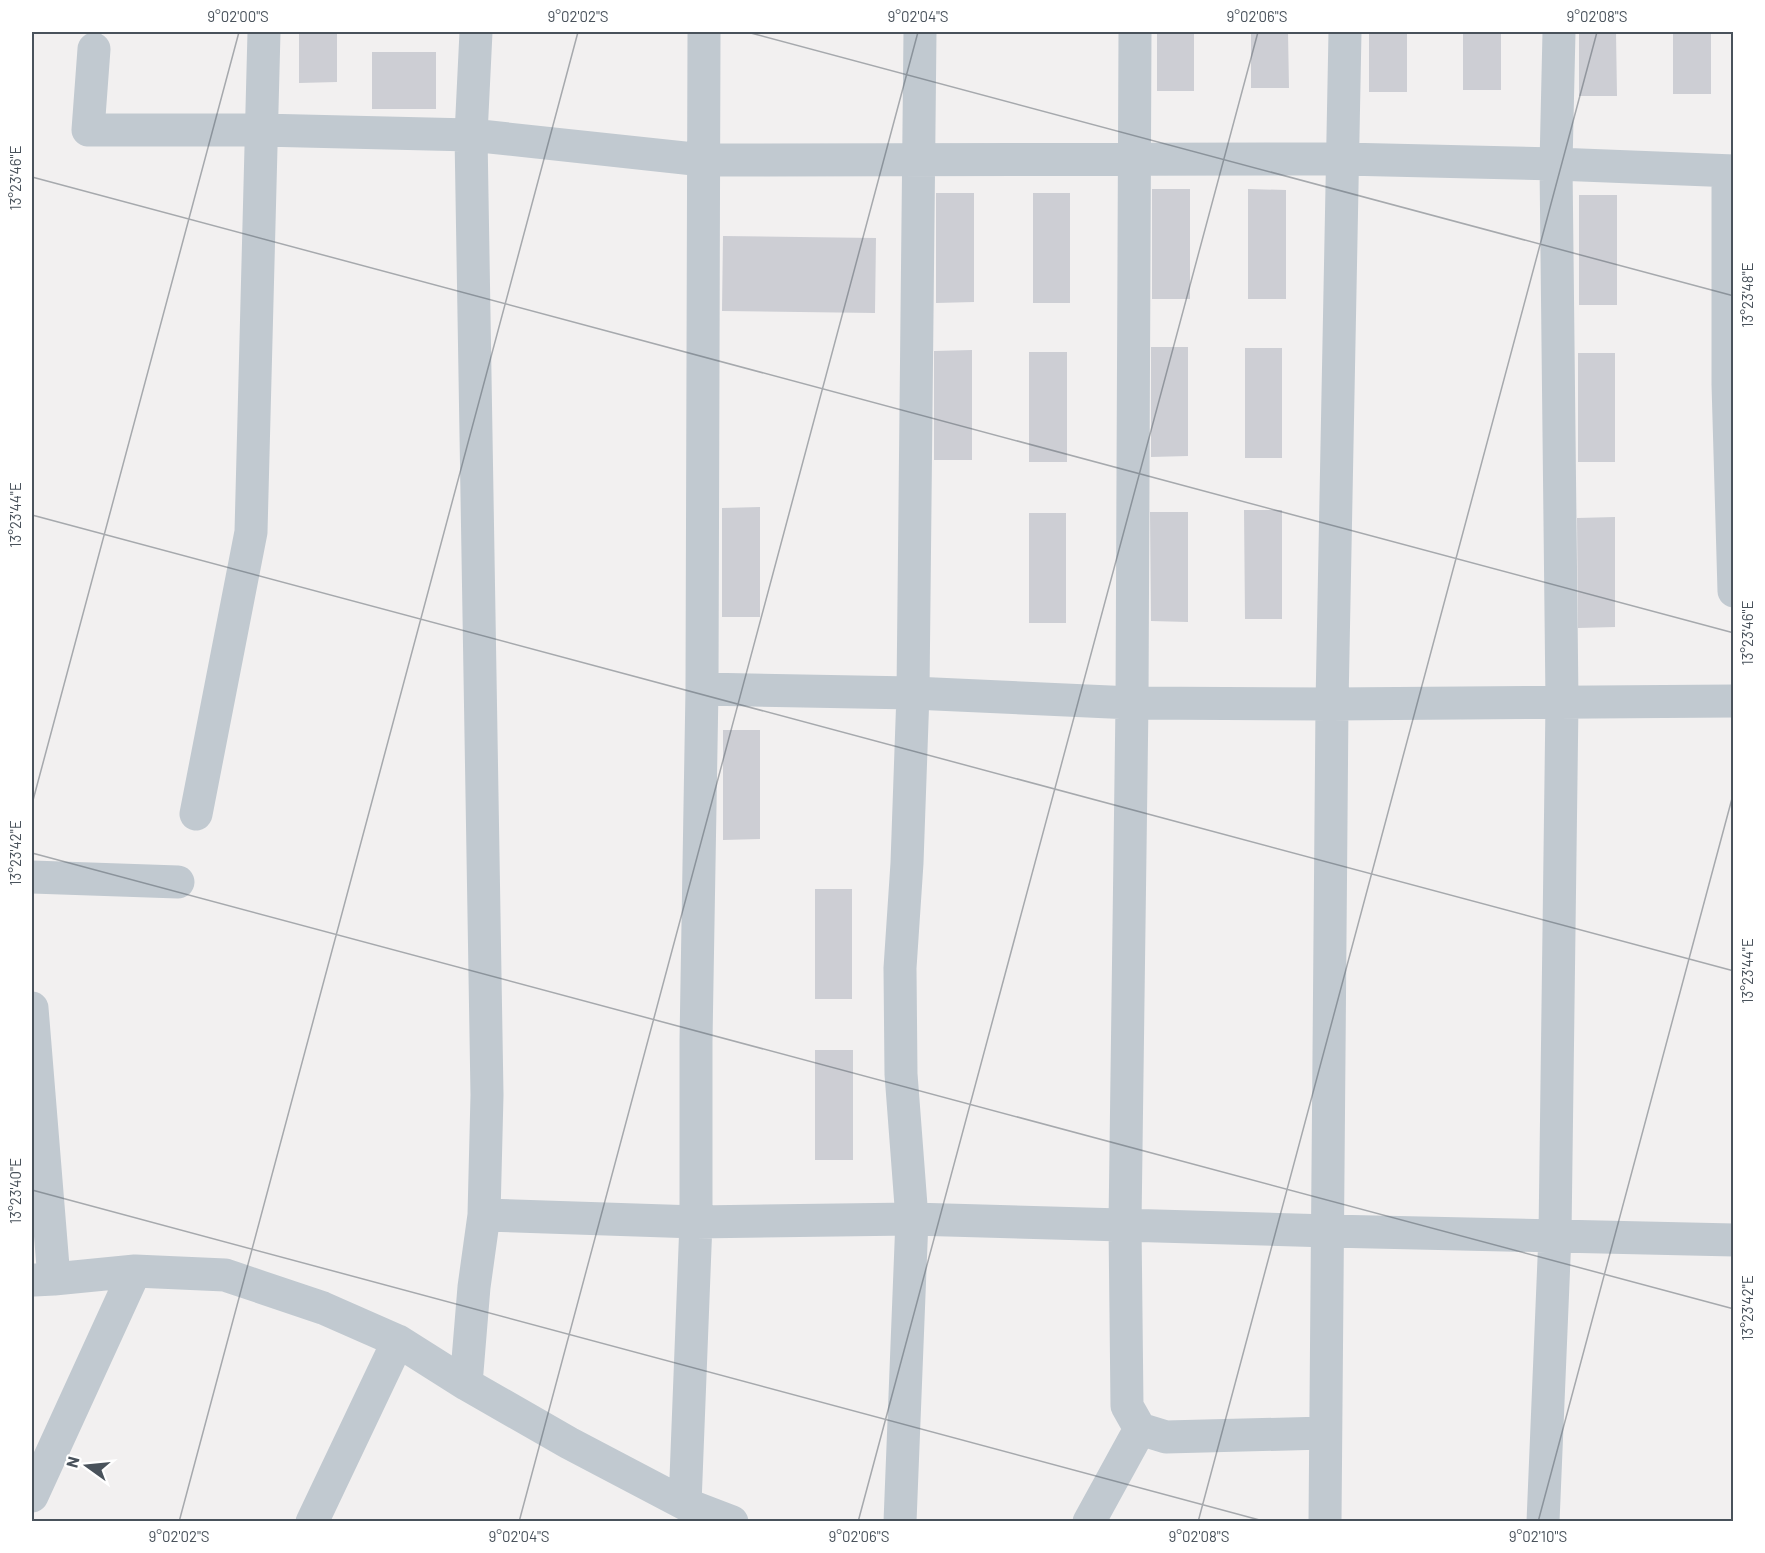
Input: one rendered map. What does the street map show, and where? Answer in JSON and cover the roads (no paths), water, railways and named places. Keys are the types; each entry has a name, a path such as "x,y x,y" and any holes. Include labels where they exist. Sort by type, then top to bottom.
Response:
{"street":[{"path":"196,814 250,532 264,32"},
{"path":"466,1384 474,1287 484,1215 487,1095 471,135 476,32"},
{"path":"685,1504 696,1222 696,1041 702,689 704,32"},
{"path":"900,1521 912,1219 901,1074 900,968 907,862 913,693 920,32"},
{"path":"1135,32 1132,703 1125,1224 1126,1406 1140,1429 1166,1437 1325,1433"},
{"path":"1325,1521 1332,704 1345,32"},
{"path":"1543,1521 1555,1235 1562,702 1556,164 1559,32"},
{"path":"94,50 88,130 261,130 471,135 703,160 1343,159 1731,171 1734,591"},
{"path":"702,689 913,693 1132,703 1734,701"},
{"path":"32,877 178,882"},
{"path":"32,1008 43,1280 135,1271 225,1275 323,1308 398,1341 466,1384 569,1443 685,1504 732,1521"},
{"path":"484,1215 696,1222 912,1219 1734,1240"},
{"path":"32,1496 135,1271"},
{"path":"312,1521 398,1341"},
{"path":"1089,1521 1140,1429"}]}
